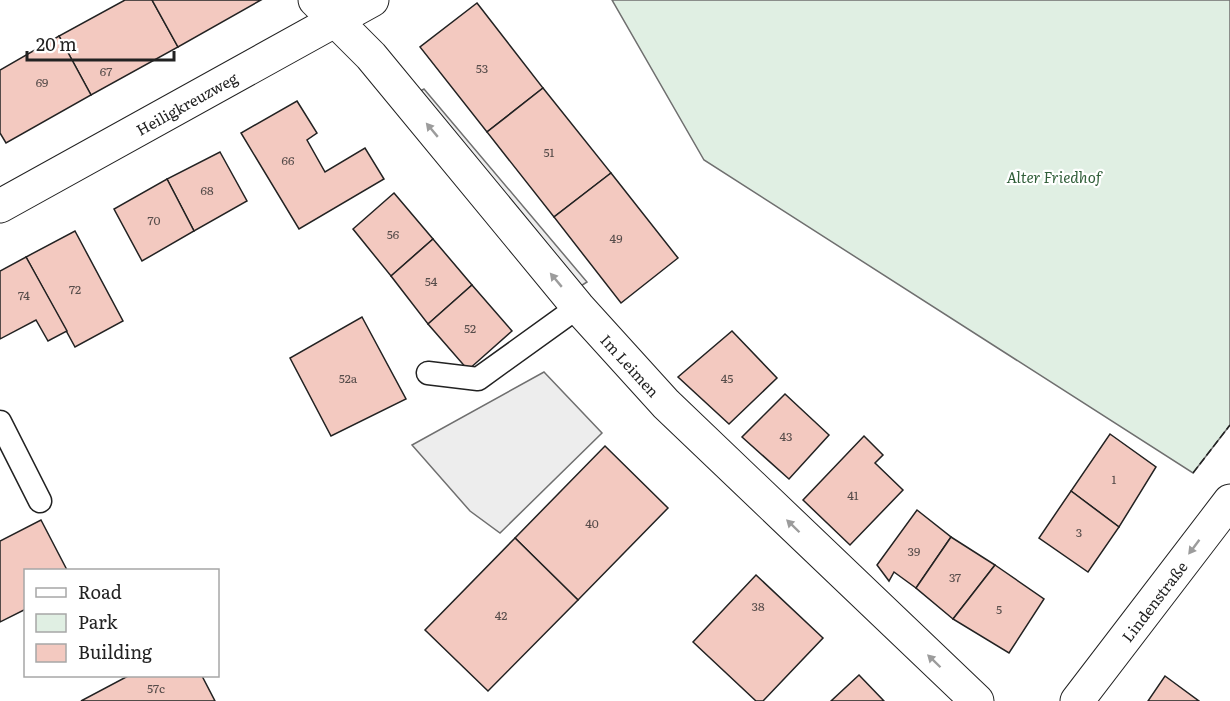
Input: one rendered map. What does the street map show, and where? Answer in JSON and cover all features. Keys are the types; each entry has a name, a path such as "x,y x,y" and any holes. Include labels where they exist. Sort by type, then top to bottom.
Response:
{"street":[{"name":"Heiligkreuzweg","path":"0,206 326,9 372,0"},
{"name":"Im Leimen","path":"326,9 371,56 578,307 666,404 977,701"},
{"name":"Lindenstraße","path":"1077,701 1230,501"}],"lane":[{"path":"428,373 478,379 578,307"},
{"path":"0,422 40,501"}],"green space":[{"name":"Alter Friedhof","path":"612,0 1230,0 1230,425 1193,473 704,160"}],"shaded area":[{"path":"424,89 587,282 570,293 407,98"},
{"path":"544,372 602,433 500,533 470,511 412,445"}],"building":[{"path":"125,0 152,0 178,47 91,95 59,36"},
{"path":"152,0 261,0 178,47"},
{"path":"477,3 543,88 487,132 420,47"},
{"path":"59,36 91,95 6,143 0,133 0,70"},
{"path":"543,88 611,173 554,217 487,132"},
{"path":"297,101 317,133 307,140 325,172 365,148 384,179 299,229 241,133"},
{"path":"220,152 247,201 194,231 167,179"},
{"path":"611,173 678,258 621,303 554,217"},
{"path":"167,179 194,231 142,261 114,209"},
{"path":"394,193 433,239 391,276 353,229"},
{"path":"75,231 123,321 75,347 26,257"},
{"path":"433,239 472,285 428,324 391,276"},
{"path":"26,257 67,331 48,341 36,320 0,339 0,271"},
{"path":"472,285 512,331 468,370 428,324"},
{"path":"362,317 406,399 331,436 290,358"},
{"path":"732,331 777,378 729,424 678,377"},
{"path":"785,394 829,435 789,479 742,437"},
{"path":"1110,434 1156,467 1119,527 1071,491"},
{"path":"864,436 883,455 875,463 903,490 850,545 803,500"},
{"path":"605,446 668,508 578,600 515,538"},
{"path":"1071,491 1119,527 1088,572 1039,538"},
{"path":"917,510 951,537 916,588 894,572 889,581 877,565"},
{"path":"41,520 66,569 24,569 24,610 0,622 0,541"},
{"path":"951,537 995,565 953,619 916,588"},
{"path":"515,538 578,600 488,691 425,630"},
{"path":"995,565 1044,599 1009,653 953,619"},
{"path":"756,575 823,638 763,701 756,701 693,642"},
{"path":"859,675 884,701 831,701"},
{"path":"1165,676 1199,701 1148,701"},
{"path":"126,677 203,677 215,701 81,701"}],"fence":[{"path":"1193,473 1230,425"}]}
